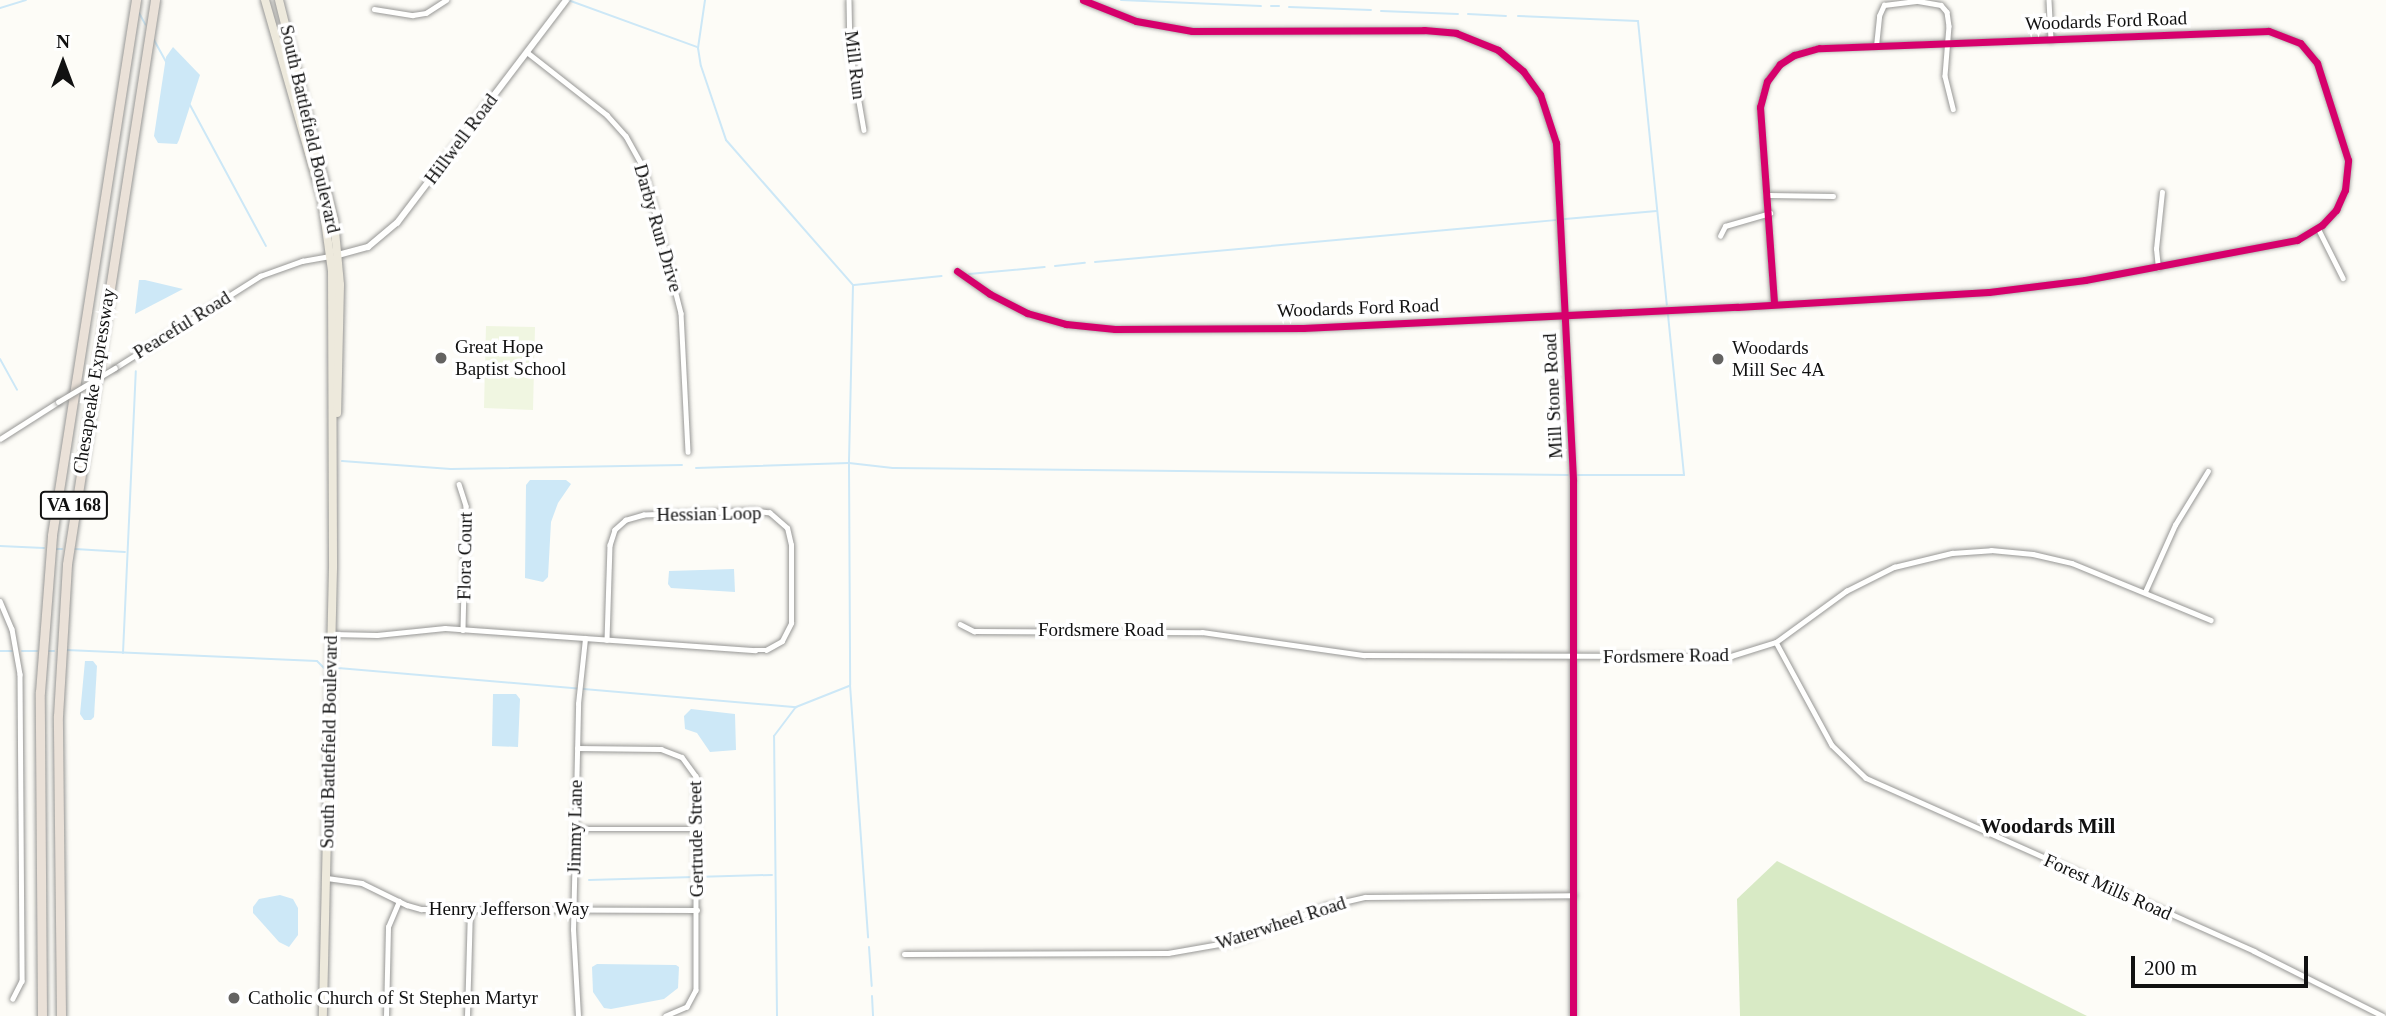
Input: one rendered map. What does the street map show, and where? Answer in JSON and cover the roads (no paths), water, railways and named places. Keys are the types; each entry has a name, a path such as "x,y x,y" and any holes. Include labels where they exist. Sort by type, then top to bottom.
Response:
{"highway":[{"name":"Chesapeake Expressway","path":"42,1016 40,726 47,584 59,478 136,0"},
{"name":"Chesapeake Expressway","path":"61,1016 58,716 67,564 155,0"}],"main road":[{"name":"South Battlefield Boulevard","path":"265,0 322,200 334,255"},
{"name":"South Battlefield Boulevard","path":"279,0 329,199 340,321 334,468 323,1016"}],"street":[{"path":"374,9 413,15 426,13 446,0"},
{"name":"Hillwell Road","path":"334,255 368,247 397,223 566,0"},
{"name":"Mill Run","path":"849,0 850,50 864,130"},
{"name":"Mill Stone Road","path":"1083,0 1126,18 1174,29 1446,31 1471,37 1498,50 1530,79 1541,94 1553,124 1573,481 1573,1016"},
{"path":"2049,0 2050,40"},
{"path":"1876,46 1878,16 1884,5 1900,1 1932,1 1941,5 1947,12 1949,43 1945,76 1953,109"},
{"name":"Woodards Ford Road","path":"957,271 990,294 1027,313 1066,324 1101,329 1303,328 1774,304 1989,292 2158,268 2297,240 2318,228 2340,202 2347,184 2348,160 2320,71 2309,51 2300,43 2267,31 1876,46 1809,50 1794,55 1772,73 1765,84 1760,107 1769,195 1774,304"},
{"name":"Darby Run Drive","path":"527,52 607,114 637,153 649,182 681,313 688,453"},
{"path":"2158,268 2156,249 2162,192"},
{"path":"1769,195 1833,196"},
{"path":"1720,236 1726,226 1770,213"},
{"path":"2318,228 2343,278"},
{"name":"Peaceful Road","path":"0,439 260,276 302,261 334,255"},
{"path":"2145,592 2175,525 2208,471"},
{"name":"Flora Court","path":"459,484 466,506 463,630"},
{"name":"Hessian Loop","path":"331,634 377,635 437,628 585,638 607,640 755,650 775,646 787,635 792,620 791,545 787,528 770,513 754,511 643,515 626,520 615,530 610,545 607,640"},
{"name":"Fordsmere Road","path":"960,624 974,631 1202,632 1364,655 1731,656 1776,642 1861,582 1894,567 1952,553 1991,550 2050,557 2211,620"},
{"path":"0,601 12,629 20,674 22,981 13,999"},
{"name":"Jimmy Lane","path":"578,1016 573,966 573,910 577,748 585,638"},
{"name":"Forest Mills Road","path":"1776,642 1830,743 1848,764 1867,778 2254,951 2383,1016"},
{"name":"Gertrude Street","path":"577,748 662,749 682,757 696,776 696,990 687,1007 666,1016"},
{"path":"575,829 698,829"},
{"name":"Henry Jefferson Way","path":"326,878 362,883 415,908 697,910"},
{"name":"Waterwheel Road","path":"904,954 1183,952 1236,941 1326,906 1365,897 1574,895"},
{"path":"386,1016 388,927 399,901"},
{"path":"467,1016 470,909"}],"water":[{"path":"173,47 200,75 177,144 158,143 154,136 166,57"},
{"path":"139,280 145,280 183,289 135,314"},
{"path":"530,480 566,480 571,484 558,503 551,522 548,577 543,582 525,578 526,485"},
{"path":"734,569 735,592 671,588 668,584 669,571"},
{"path":"85,661 93,661 97,666 94,717 91,720 84,720 80,714"},
{"path":"493,694 516,694 520,699 518,747 492,746"},
{"path":"691,709 735,714 736,750 710,752 697,733 685,729 684,716"},
{"path":"280,895 293,899 298,908 298,935 289,947 279,942 253,913 253,907 259,899"},
{"path":"597,964 676,965 679,967 678,988 664,999 604,1008 593,992 592,967"}],"waterway":[{"path":"0,8 26,0"},
{"path":"568,0 697,47"},
{"path":"705,0 698,48 701,66 726,140 853,285 849,463 850,685 868,937"},
{"path":"1121,0 1261,6"},
{"path":"1271,6 1279,6"},
{"path":"1289,7 1371,10"},
{"path":"1381,11 1458,14"},
{"path":"139,13 145,24"},
{"path":"1468,14 1506,16"},
{"path":"1518,16 1638,21 1667,305"},
{"path":"154,40 167,63"},
{"path":"190,105 266,246"},
{"path":"1565,219 1657,211"},
{"path":"1095,262 1555,220"},
{"path":"1055,266 1085,263"},
{"path":"969,274 1045,267"},
{"path":"854,285 942,276"},
{"path":"1578,475 1684,475 1668,315"},
{"path":"0,359 17,390"},
{"path":"123,653 136,371"},
{"path":"342,461 451,469 682,465"},
{"path":"696,468 849,463 893,468 1568,475"},
{"path":"0,546 44,548"},
{"path":"57,549 62,549"},
{"path":"75,549 125,552"},
{"path":"66,650 317,661 324,668"},
{"path":"0,651 12,651"},
{"path":"22,651 37,651"},
{"path":"49,651 54,651"},
{"path":"338,668 796,707"},
{"path":"777,1016 774,736 796,707 849,686"},
{"path":"589,880 772,875"},
{"path":"869,947 872,986"},
{"path":"872,996 873,1016"}],"place":[{"name":"Great Hope Baptist School","path":"441,358"},
{"name":"Woodards Mill Sec 4A","path":"1718,359"},
{"name":"Catholic Church of St Stephen Martyr","path":"234,998"}],"district":[{"name":"Woodards Mill","path":"2048,826"}]}
